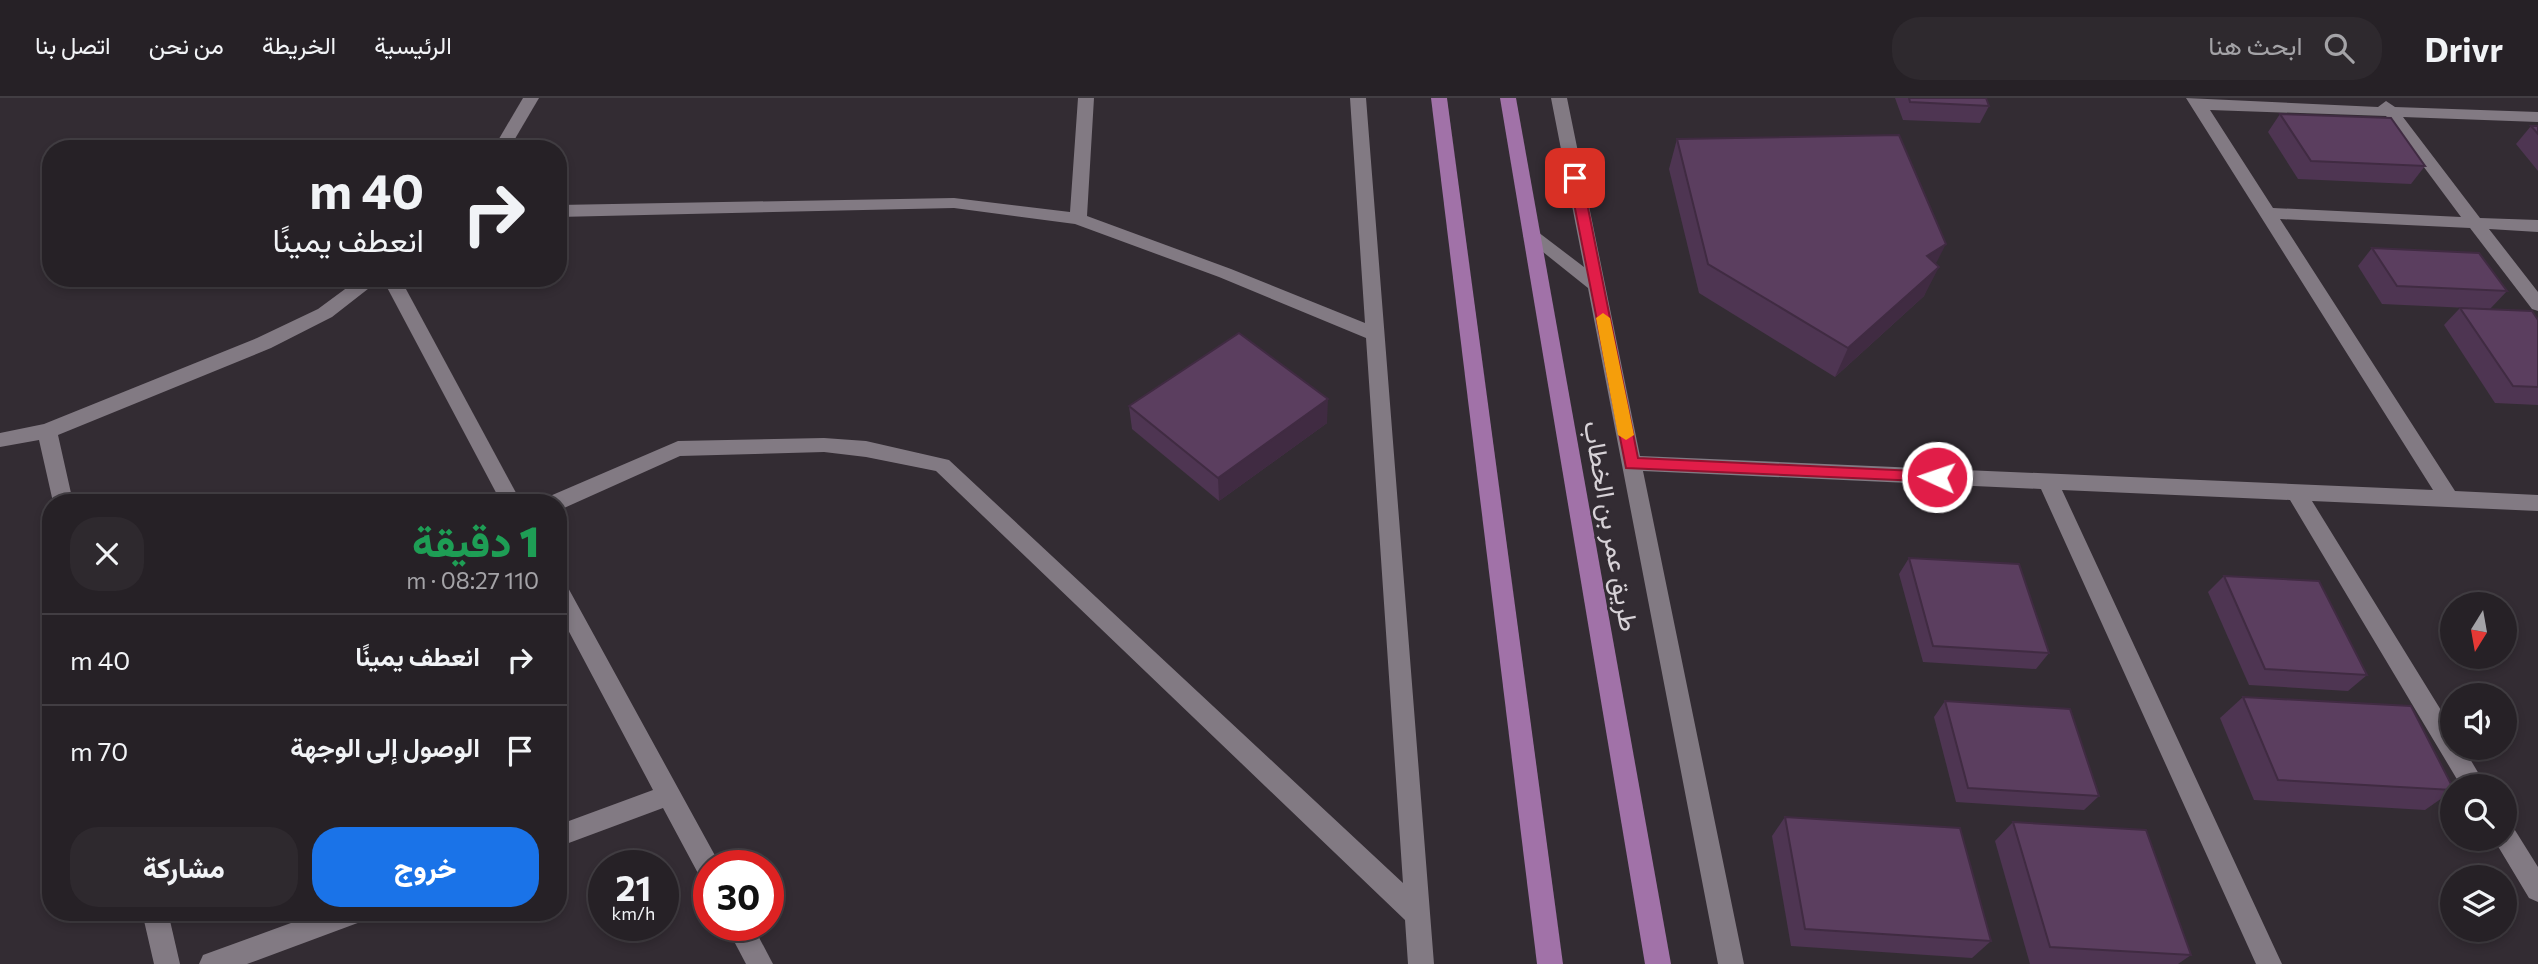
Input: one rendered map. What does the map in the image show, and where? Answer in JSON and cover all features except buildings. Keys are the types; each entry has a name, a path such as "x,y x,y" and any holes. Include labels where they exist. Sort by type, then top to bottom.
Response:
{"main road":[{"path":"1439,98 1550,964"},
{"name":"طريق عمر بن الخطاب","path":"1508,98 1658,964"}],"street":[{"path":"506,140 531,98"},
{"path":"1078,219 1086,98"},
{"path":"1358,98 1421,964"},
{"path":"1559,98 1731,964"},
{"path":"2379,98 2538,305"},
{"path":"2196,102 2391,113 2538,117"},
{"path":"2196,102 2449,499"},
{"path":"567,211 954,203 1078,219 1225,273 1375,334"},
{"path":"2266,213 2538,226"},
{"path":"1532,236 1597,286"},
{"path":"0,440 47,431 264,343 325,313 361,287"},
{"path":"396,287 507,494"},
{"path":"47,431 61,494"},
{"path":"567,498 678,449 824,444 866,449 942,465 1417,914"},
{"path":"1632,463 2538,503"},
{"path":"2049,482 2269,964"},
{"path":"2296,494 2467,774"},
{"path":"567,607 699,850"},
{"path":"567,833 669,795"},
{"path":"2514,851 2538,890"},
{"path":"157,921 167,964"},
{"path":"212,964 329,921"},
{"path":"747,941 760,964"}],"slow traffic":[{"path":"1603,318 1626,435"}],"route":[{"path":"1575,178 1632,463 1937,477"}]}
